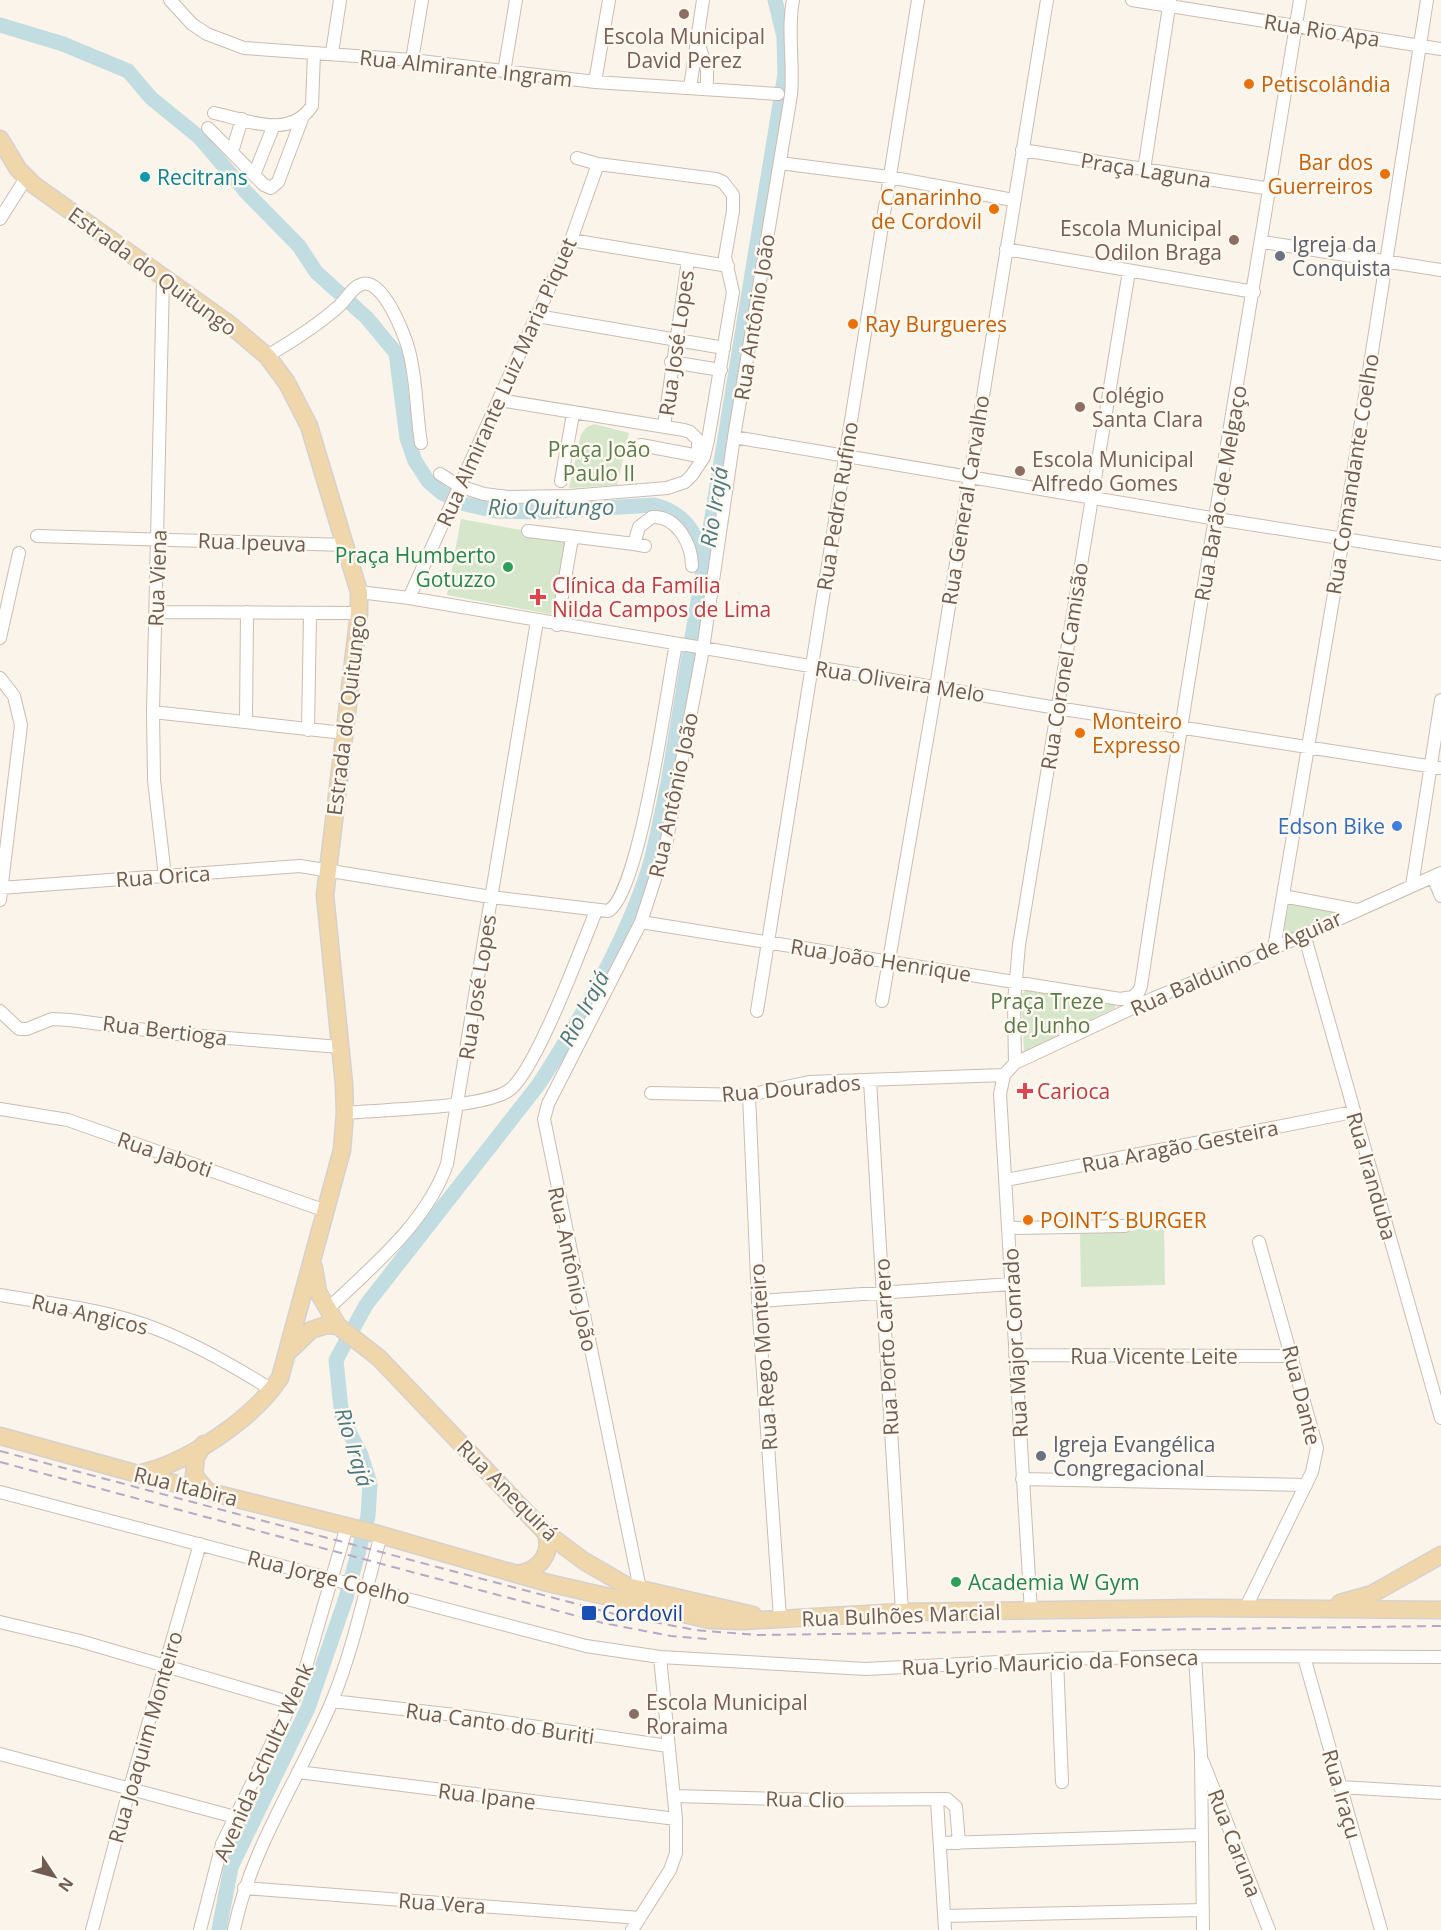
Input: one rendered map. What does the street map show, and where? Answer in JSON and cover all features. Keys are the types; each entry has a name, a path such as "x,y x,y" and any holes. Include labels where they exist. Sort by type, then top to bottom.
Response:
{"main road":[{"name":"Estrada do Quitungo","path":"0,139 26,178 163,279 229,324 267,356 287,383 309,426 359,592 359,614 327,869 327,923 345,1113 342,1150 284,1368 272,1390 239,1421 204,1444 167,1465 137,1474"},
{"name":"Estrada do Quitungo","path":"314,1255 315,1282 327,1310 346,1331"},
{"path":"288,1353 310,1330 327,1325 346,1331"},
{"name":"Rua Anequirá","path":"346,1331 379,1358 545,1532 613,1579 640,1589 773,1619"},
{"name":"Rua Itabira","path":"0,1436 137,1474 377,1534"},
{"path":"204,1444 196,1457 194,1475 208,1492"},
{"path":"518,1574 532,1570 545,1557 549,1540 545,1532"},
{"name":"Rua Bulhões Marcial","path":"377,1534 518,1574 687,1617 710,1620 902,1612 1313,1608 1441,1610"},
{"path":"1313,1608 1358,1599 1385,1588 1441,1555"},
{"path":"1385,1588 1385,1599 1391,1610"}],"street":[{"name":"Rua Almirante Ingram","path":"170,0 192,24 224,42 267,51 332,53 412,60 595,82 778,94"},
{"path":"332,53 340,0"},
{"path":"412,60 422,0"},
{"path":"504,72 516,0"},
{"path":"595,82 609,0"},
{"path":"690,88 703,0"},
{"path":"783,0 790,18"},
{"name":"Rua Antônio João","path":"640,1589 543,1126 548,1104 641,922 666,845 701,649 780,163 793,72 790,18 792,0"},
{"name":"Rua Pedro Rufino","path":"757,1011 766,943 918,0"},
{"name":"Rua General Carvalho","path":"882,1001 936,687 968,477 1047,0"},
{"name":"Rua Rio Apa","path":"1132,0 1170,3 1441,49"},
{"name":"Rua Barão de Melgaço","path":"1130,1009 1141,988 1181,726 1263,242 1300,0"},
{"name":"Rua Comandante Coelho","path":"1274,948 1342,539 1426,0"},
{"path":"1144,170 1170,3"},
{"path":"696,38 707,70 706,89"},
{"path":"208,128 268,188 275,186 303,116 313,100 314,53"},
{"path":"214,113 274,125 291,124 303,116"},
{"path":"232,152 242,119"},
{"path":"254,175 274,125"},
{"name":"Praça Laguna","path":"1022,150 1271,189"},
{"path":"577,158 598,164"},
{"path":"780,163 889,177 1013,200"},
{"name":"Rua Antônio João","path":"441,474 457,490 508,497 570,496 667,488 685,482 701,457 721,370 733,292 725,256 733,211 733,195 723,182 716,179 598,164"},
{"name":"Rua Almirante Luiz Maria Piquet","path":"409,598 571,240 598,164"},
{"path":"0,219 26,178"},
{"path":"571,240 728,266"},
{"path":"1263,242 1441,270"},
{"path":"1006,249 1254,292"},
{"name":"Rua José Lopes","path":"664,426 671,362 688,260"},
{"name":"Rua Coronel Camisão","path":"1015,1063 1015,981 1057,708 1129,271"},
{"name":"Rua Viena","path":"163,279 159,539 153,712 154,780 165,876"},
{"path":"267,356 339,306 356,287 364,283 373,284 381,292 410,353 421,443"},
{"path":"537,316 724,348"},
{"path":"671,362 721,370"},
{"path":"499,400 690,432 695,436 699,445 701,457 641,445"},
{"path":"561,481 573,414"},
{"path":"734,437 1093,496 1216,519 1441,554"},
{"path":"528,531 640,545 637,531 643,523 658,516 676,526 684,537 692,556 692,566"},
{"name":"Rua Ipeuva","path":"37,536 346,545"},
{"path":"557,625 572,538"},
{"path":"0,638 19,553"},
{"name":"Rua Oliveira Melo","path":"359,592 409,598 557,625 1057,708 1436,768"},
{"path":"156,612 359,614"},
{"path":"246,721 247,612"},
{"path":"308,730 310,614"},
{"name":"Rua José Lopes","path":"327,1310 383,1258 436,1189 447,1164 537,621"},
{"name":"Rua Antônio João","path":"596,911 611,910 617,904 626,885 642,824 679,645"},
{"path":"0,678 14,696 21,724 20,759 0,892"},
{"path":"1412,886 1436,768 1441,700"},
{"path":"153,712 344,733"},
{"name":"Rua Orica","path":"0,892 300,866 327,869"},
{"path":"327,869 491,897 596,911 561,998 522,1077 508,1091 498,1096 458,1103 345,1113"},
{"path":"1437,875 1441,896"},
{"name":"Rua Balduino de Aguiar","path":"1004,1075 1015,1063 1130,1009 1437,875"},
{"path":"1283,896 1357,909"},
{"name":"Rua João Henrique","path":"641,922 1120,999"},
{"name":"Rua Iranduba","path":"1304,934 1441,1418"},
{"path":"1120,999 1132,997 1141,988 1154,998"},
{"path":"1120,999 1130,1009"},
{"name":"Rua Bertioga","path":"0,1011 19,1029 27,1029 52,1019 70,1020 177,1034 340,1047"},
{"name":"Rua Dourados","path":"651,1093 749,1095 799,1083 1004,1075"},
{"name":"Rua Major Conrado","path":"1004,1075 1000,1094 1031,1612"},
{"name":"Rua Porto Carrero","path":"870,1081 902,1612"},
{"name":"Rua Rego Monteiro","path":"749,1095 773,1619"},
{"path":"0,1097 0,1109"},
{"name":"Rua Jaboti","path":"0,1109 68,1120 326,1211"},
{"name":"Rua Aragão Gesteira","path":"1006,1180 1353,1112"},
{"path":"1009,1227 1125,1226"},
{"name":"Rua Dante","path":"1245,1609 1306,1485 1316,1461 1317,1448 1293,1356 1259,1242"},
{"path":"758,1301 1012,1284"},
{"name":"Rua Angicos","path":"0,1295 118,1317 152,1327 212,1353 272,1390"},
{"name":"Rua Vicente Leite","path":"1015,1355 1293,1356"},
{"path":"1022,1479 1306,1485"},
{"name":"Rua Jorge Coelho","path":"0,1492 586,1646 660,1658"},
{"name":"Avenida Schultz Wenk","path":"200,1930 222,1844 292,1702 337,1579 350,1527"},
{"name":"Avenida Schultz Wenk","path":"234,1930 244,1888 255,1858 332,1701 352,1642 377,1534"},
{"name":"Rua Joaquim Monteiro","path":"92,1930 130,1787 200,1544"},
{"path":"613,1579 628,1573 635,1565"},
{"path":"0,1622 292,1702"},
{"path":"1196,1656 1201,1755 1203,1930"},
{"name":"Rua Lyrio Mauricio da Fonseca","path":"660,1658 866,1670 1057,1659 1196,1656 1441,1657"},
{"name":"Rua Iraçu","path":"1304,1657 1381,1930"},
{"path":"632,1930 670,1870 676,1853 676,1820 660,1658"},
{"path":"1057,1659 1062,1782"},
{"name":"Rua Canto do Buriti","path":"332,1701 464,1716 668,1746"},
{"path":"0,1754 235,1817"},
{"name":"Rua Caruna","path":"1201,1755 1269,1930"},
{"name":"Rua Ipane","path":"298,1772 676,1820"},
{"path":"1340,1786 1441,1792"},
{"name":"Rua Clio","path":"674,1796 937,1800"},
{"path":"945,1930 937,1800 947,1799 955,1804 959,1843"},
{"path":"1201,1809 1211,1805 1221,1808"},
{"path":"941,1843 1069,1837 1201,1835"},
{"name":"Rua Vera","path":"244,1888 640,1918"},
{"path":"945,1916 1203,1910"}],"green space":[{"name":"Praça João Paulo II","path":"594,424 629,433 617,485 569,488 581,434 587,427"},
{"name":"Praça Humberto Gotuzzo","path":"461,519 569,539 555,615 447,595"},
{"path":"1289,902 1342,909 1290,934 1284,930"},
{"name":"Praça Treze de Junho","path":"1030,986 1116,1002 1115,1008 1024,1051 1021,995"},
{"path":"1164,1228 1165,1285 1081,1287 1080,1230"}],"waterway":[{"name":"Rio Irajá","path":"219,1930 231,1867 308,1708 346,1598 368,1516 370,1484 361,1455 342,1418 336,1360 366,1305 539,1084 601,979 628,923 649,868 668,783 785,74 784,37 775,0"},
{"name":"Rio Quitungo","path":"0,25 63,44 128,71 151,98 199,137 246,192 299,246 316,272 367,318 396,353 407,438 415,461 428,481 442,493 465,504 496,511 539,512 654,505 680,517 691,530 705,555"}],"railway":[{"path":"0,1451 622,1616 695,1630 756,1635 1441,1626"},
{"path":"0,1462 603,1623 671,1636 707,1639"}],"place":[{"name":"Escola Municipal David Perez","path":"684,14"},
{"name":"Petiscolândia","path":"1249,84"},
{"name":"Bar dos Guerreiros","path":"1385,174"},
{"name":"Recitrans","path":"145,177"},
{"name":"Canarinho de Cordovil","path":"994,209"},
{"name":"Escola Municipal Odilon Braga","path":"1234,240"},
{"name":"Igreja da Conquista","path":"1280,256"},
{"name":"Ray Burgueres","path":"853,324"},
{"name":"Colégio Santa Clara","path":"1080,407"},
{"name":"Escola Municipal Alfredo Gomes","path":"1020,471"},
{"name":"Praça Humberto Gotuzzo","path":"508,567"},
{"name":"Clínica da Família Nilda Campos de Lima","path":"538,597"},
{"name":"Monteiro Expresso","path":"1080,733"},
{"name":"Edson Bike","path":"1397,826"},
{"name":"Carioca","path":"1025,1091"},
{"name":"POINT´S BURGER","path":"1028,1220"},
{"name":"Igreja Evangélica Congregacional","path":"1041,1456"},
{"name":"Academia W Gym","path":"956,1582"},
{"name":"Cordovil","path":"589,1613"},
{"name":"Escola Municipal Roraima","path":"634,1714"}]}
